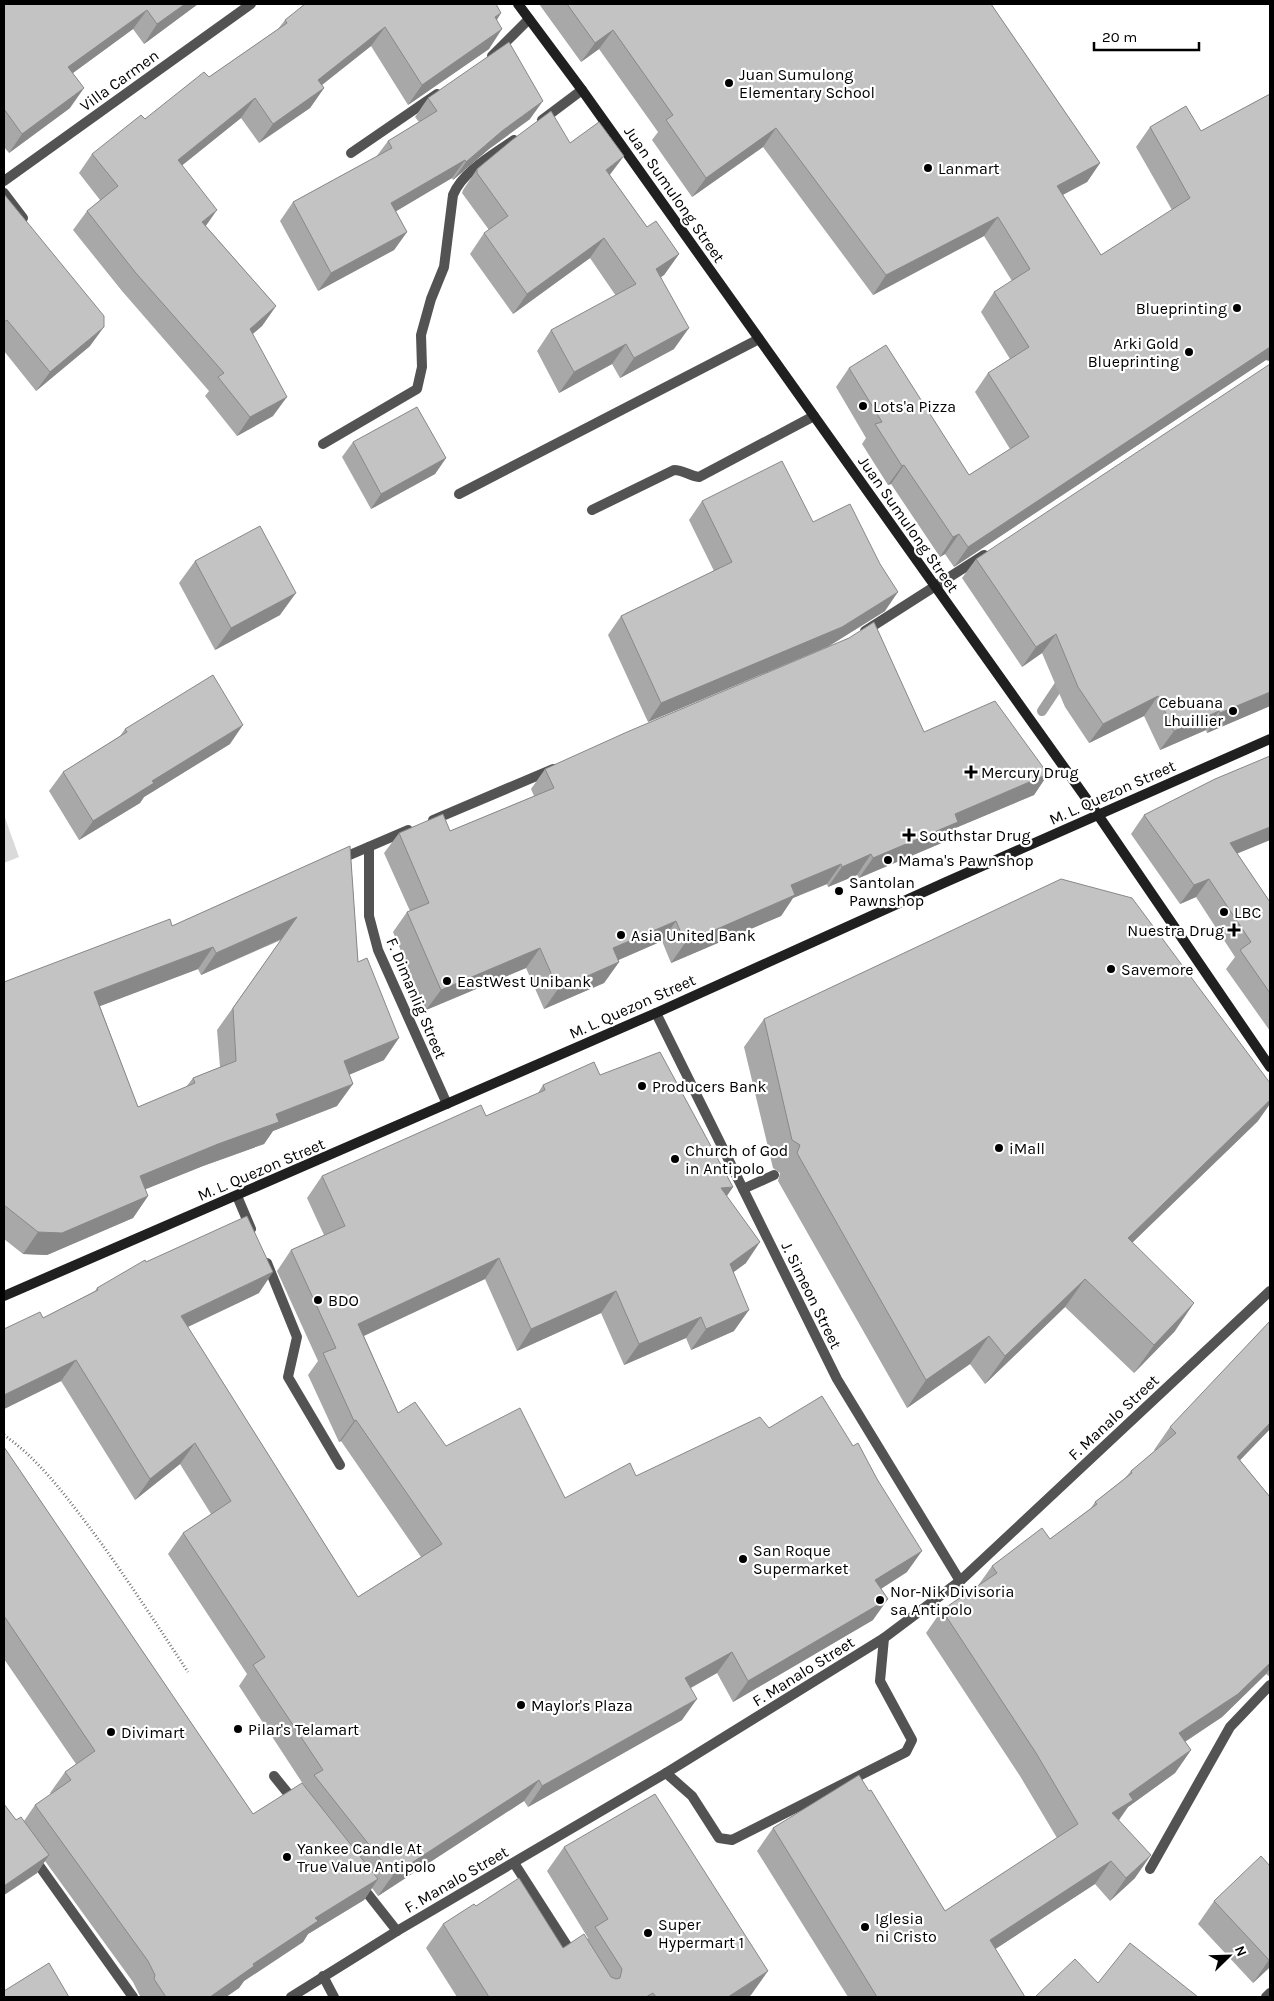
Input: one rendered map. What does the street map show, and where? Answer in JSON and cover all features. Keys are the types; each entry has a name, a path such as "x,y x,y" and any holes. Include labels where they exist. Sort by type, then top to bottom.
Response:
{"main road":[{"name":"Juan Sumulong Street","path":"518,4 582,90 1098,815 1270,1067"},
{"name":"M. L. Quezon Street","path":"4,1296 656,1013 1270,739"}],"street":[{"name":"Villa Carmen","path":"4,181 251,4"},
{"path":"480,64 496,52 529,19"},
{"path":"351,153 448,86"},
{"path":"323,444 417,389 422,367 421,335 431,299 444,268 453,196 457,186 471,172 582,90"},
{"path":"4,193 28,224"},
{"path":"459,494 759,339"},
{"path":"592,510 674,470 682,470 690,476 699,477 814,416"},
{"path":"856,637 993,549"},
{"path":"325,865 560,767"},
{"name":"F. Dimanlig Street","path":"369,847 369,916 378,950 447,1104"},
{"name":"J. Simeon Street","path":"656,1013 837,1379 960,1581"},
{"path":"743,1189 774,1176"},
{"path":"237,1196 256,1240"},
{"path":"264,1258 297,1337 288,1377 340,1465"},
{"name":"F. Manalo Street","path":"291,1997 397,1930 666,1773 884,1638 960,1581 1270,1291"},
{"path":"666,1773 692,1796 719,1838 732,1840 906,1752 912,1740 880,1681 884,1638"},
{"path":"1150,1869 1230,1727 1270,1685"},
{"path":"274,1776 305,1814"},
{"path":"26,1847 133,1997"},
{"path":"514,1863 578,1964"},
{"path":"354,1876 397,1930"},
{"path":"323,1976 334,1997"},
{"path":"1266,1997 1270,1993"}],"path":[{"path":"4,1435 19,1445 52,1477 118,1565 188,1672"}],"shaded area":[{"path":"4,815 19,857 4,863"}],"building":[{"path":"4,4 185,4 157,24 147,10 68,67 84,88 22,134 4,109"},
{"path":"305,4 496,4 501,13 495,17 502,29 422,85 385,27 318,80 324,88 273,124 255,98 178,160 217,210 202,222 276,306 250,329 287,397 250,417 218,377 224,373 135,272 87,211 118,186 92,154 141,115 145,119 204,72 209,77 287,23 285,20"},
{"path":"567,4 991,4 1100,163 1057,186 1101,255 1190,198 1150,127 1186,106 1201,131 1270,94 1270,347 968,547 959,534 953,537 904,465 902,466 875,424 882,422 849,368 886,345 969,475 1029,437 988,373 1029,347 994,292 1030,269 998,217 886,275 776,128 706,178 666,120 673,115 613,30 595,43"},
{"path":"509,42 543,101 502,131 466,162 465,160 391,203 407,232 331,273 293,202 392,148 388,141 437,111 428,98"},
{"path":"551,111 570,143 599,122 624,156 606,170 647,227 656,221 679,254 656,269 689,328 634,358 626,344 574,372 551,330 636,284 604,238 527,294 484,233 508,216 477,173 477,169"},
{"path":"4,194 104,316 104,327 50,372 7,320 4,322"},
{"path":"1270,364 1270,692 1220,713 1219,711 1174,731 1158,696 1103,724 1078,687 1056,634 1036,647 976,559"},
{"path":"417,407 446,458 381,494 353,442"},
{"path":"782,461 813,522 850,504 880,564 898,592 842,627 661,703 621,616 732,562 702,501"},
{"path":"260,526 296,593 231,628 195,561"},
{"path":"874,622 924,732 995,701 1048,774 955,814 958,822 873,858 871,854 842,867 841,864 791,885 795,895 685,943 676,921 613,948 619,962 558,989 540,948 441,990 407,912 429,903 399,833 443,814 450,831 554,788 545,769 627,732 849,638"},
{"path":"213,675 243,725 152,781 154,783 93,821 63,772 127,732 125,729"},
{"path":"1270,756 1270,827 1230,843 1270,902 1270,993 1240,950 1251,942 1209,879 1194,885 1144,815 1215,779"},
{"path":"350,846 358,962 367,958 399,1038 344,1061 353,1084 276,1114 279,1122 218,1144 140,1176 148,1196 62,1233 38,1232 4,1205 4,982 170,919 172,926","holes":["297,917 233,1008 236,1061 193,1078 195,1083 138,1107 94,992 213,947 216,953"]},
{"name":"iMall","path":"1061,879 1132,898 1270,1083 1270,1100 1128,1238 1194,1303 1154,1345 1085,1279 1005,1356 989,1336 926,1380 797,1153 800,1145 792,1140 764,1019"},
{"path":"660,1052 733,1187 721,1188 760,1242 730,1264 749,1310 706,1329 701,1317 639,1344 616,1291 531,1329 499,1258 358,1324 398,1413 415,1402 446,1446 520,1408 565,1498 630,1463 636,1476 760,1417 769,1428 822,1396 853,1446 858,1443 877,1479 922,1551 875,1580 888,1599 748,1681 732,1652 685,1678 697,1699 542,1786 539,1780 393,1875 314,1775 323,1770 253,1665 265,1657 183,1533 231,1501 195,1443 150,1479 76,1360 4,1395 4,1329 40,1312 43,1318 98,1290 97,1288 145,1260 146,1262 247,1216 273,1272 181,1316 358,1597 442,1544 356,1420 354,1421 323,1353 336,1348 291,1250 345,1226 322,1176 481,1105 486,1116 545,1090 543,1085 594,1062 600,1075"},
{"path":"1270,1321 1270,1423 1237,1457 1270,1497 1270,1663 1238,1694 1179,1733 1191,1750 1129,1794 1133,1800 1112,1813 1151,1855 1126,1878 1111,1861 990,1940 1025,1997 877,1997 773,1828 859,1775 869,1791 871,1790 945,1911 1078,1824 1036,1753 942,1610 997,1573 992,1566 1042,1528 1050,1539 1097,1504 1095,1502 1132,1473 1131,1471 1176,1433 1170,1427"},
{"path":"4,1447 253,1814 302,1783 378,1879 315,1918 318,1921 253,1964 254,1966 210,1997 166,1997 154,1979 155,1975 148,1961 35,1805 71,1780 65,1772 95,1751 4,1616"},
{"path":"655,1794 768,1971 728,1997 656,1997 653,1993 646,1997 489,1997 443,1924 474,1904 476,1906 519,1878 563,1948 584,1934 611,1977 620,1978 622,1969 595,1927 608,1919 564,1847"},
{"path":"4,1804 16,1820 21,1817 49,1855 4,1886"},
{"path":"1261,1856 1270,1866 1269,1960 1214,1901"},
{"path":"1130,1943 1198,1997 1035,1997 1075,1959 1098,1983"},
{"path":"49,1963 69,1997 4,1997 4,1991"}],"waterway":[{"path":"1042,711 1064,678"}],"place":[{"name":"Juan Sumulong Elementary School","path":"729,83"},
{"name":"Lanmart","path":"928,168"},
{"name":"Blueprinting","path":"1237,308"},
{"name":"Arki Gold Blueprinting","path":"1189,352"},
{"name":"Lots'a Pizza","path":"863,406"},
{"name":"Cebuana Lhuillier","path":"1233,711"},
{"name":"Mercury Drug","path":"971,772"},
{"name":"Southstar Drug","path":"909,835"},
{"name":"Mama's Pawnshop","path":"888,860"},
{"name":"Santolan Pawnshop","path":"839,891"},
{"name":"LBC","path":"1224,912"},
{"name":"Nuestra Drug","path":"1234,930"},
{"name":"Asia United Bank","path":"621,935"},
{"name":"Savemore","path":"1111,969"},
{"name":"EastWest Unibank","path":"447,981"},
{"name":"Producers Bank","path":"642,1086"},
{"name":"iMall","path":"999,1148"},
{"name":"Church of God in Antipolo","path":"675,1159"},
{"name":"BDO","path":"318,1300"},
{"name":"San Roque Supermarket","path":"743,1559"},
{"name":"Nor-Nik Divisoria sa Antipolo","path":"880,1600"},
{"name":"Maylor's Plaza","path":"521,1705"},
{"name":"Pilar's Telamart","path":"238,1729"},
{"name":"Divimart","path":"111,1732"},
{"name":"Yankee Candle At True Value Antipolo","path":"287,1857"},
{"name":"Iglesia ni Cristo","path":"865,1927"},
{"name":"Super Hypermart 1","path":"648,1933"}]}
